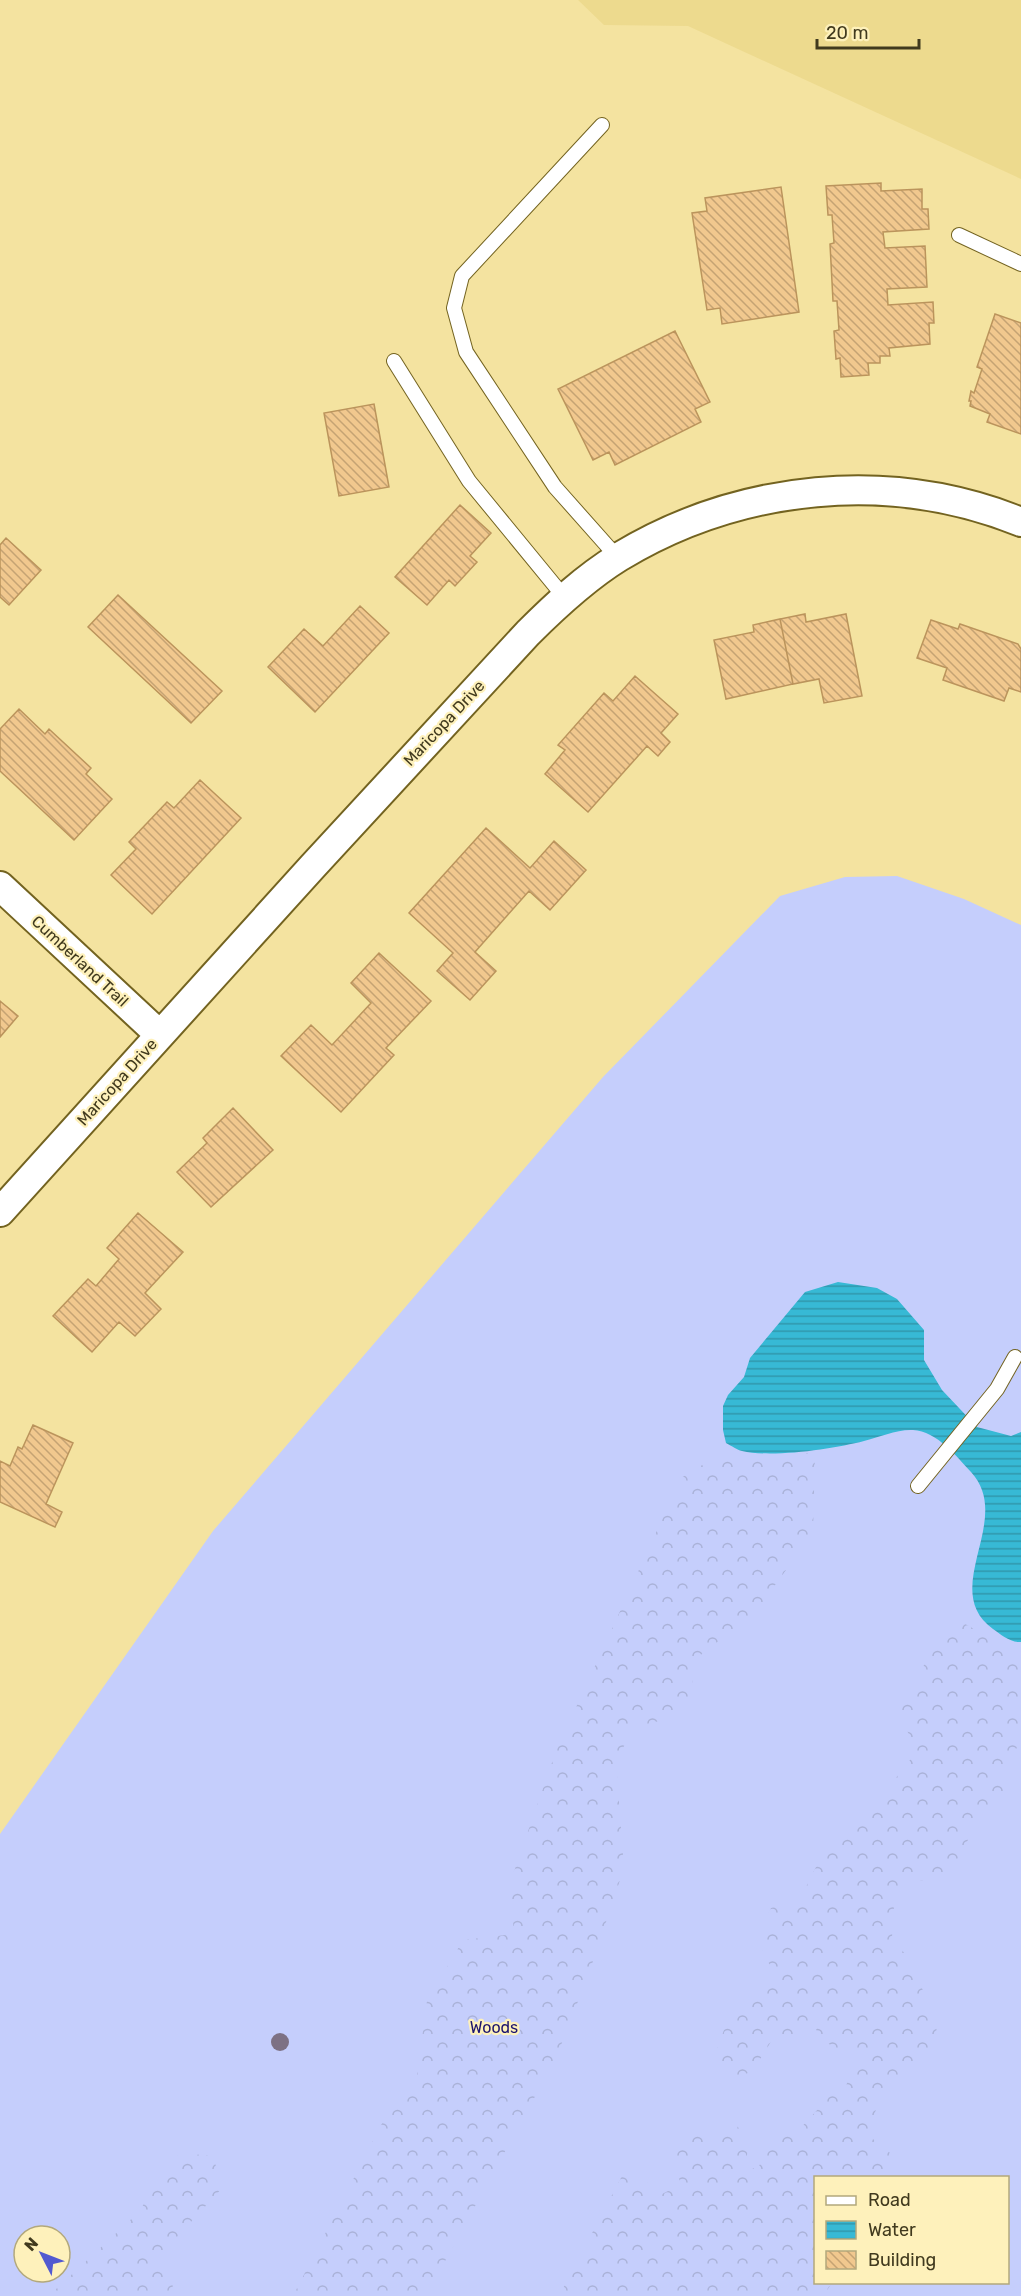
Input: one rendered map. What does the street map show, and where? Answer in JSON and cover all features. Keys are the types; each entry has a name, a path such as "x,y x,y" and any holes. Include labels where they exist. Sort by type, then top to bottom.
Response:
{"street":[{"name":"Maricopa Drive","path":"0,1212 512,650 565,598 618,558 652,539 706,516 763,500 801,493 870,490 918,494 994,511 1021,522"},
{"name":"Cumberland Trail","path":"0,886 160,1035"}],"lane":[{"path":"602,125 462,276 454,308 465,352 555,487 618,558"},
{"path":"958,235 1021,264"},
{"path":"394,362 469,481 565,598"},
{"path":"918,1486 997,1389 1015,1357"}],"shaded area":[{"path":"578,0 1021,0 1021,179 688,26 604,25"}],"green space":[{"path":"897,876 964,899 1021,925 1021,2296 0,2296 0,1834 213,1531 603,1077 780,896 845,877"},
{"name":"Woods","path":"815,1452 813,1533 754,1614 698,1657 685,1714 633,1728 616,1762 624,1868 589,1973 556,2058 426,2296 293,2296 391,2106 415,2089 427,2001 463,1940 514,1934 510,1883 556,1751 681,1478 722,1453 770,1458"},
{"path":"953,1617 1021,1656 1021,1740 1006,1768 1005,1794 964,1845 950,1875 913,1882 894,1906 892,1937 911,1962 937,2024 934,2055 883,2087 868,2135 895,2157 893,2176 814,2176 814,2284 831,2284 823,2296 559,2296 623,2174 641,2175 658,2196 680,2185 676,2155 690,2131 717,2136 734,2123 749,2139 745,2172 759,2166 768,2149 784,2134 797,2132 819,2108 826,2092 844,2091 854,2065 855,2047 842,2052 829,2044 816,2030 828,2012 813,2014 793,2044 772,2040 752,2072 733,2077 715,2055 729,2016 777,1980 757,1939 771,1908 800,1899 819,1861 859,1825 917,1751 897,1710"},
{"path":"181,2153 212,2156 224,2186 155,2261 172,2281 174,2296 53,2296 54,2291 62,2284 72,2284 72,2274 141,2210 156,2175"}],"water":[{"path":"838,1282 877,1288 897,1299 924,1330 924,1360 942,1390 977,1427 1011,1436 1021,1432 1021,1642 1010,1640 993,1629 978,1613 973,1594 973,1574 983,1532 985,1511 982,1491 971,1472 953,1452 938,1440 922,1431 907,1430 836,1447 770,1454 742,1451 726,1443 723,1430 723,1406 728,1395 744,1377 750,1358 805,1292"}],"building":[{"path":"881,183 881,191 922,189 922,209 928,209 929,229 883,232 885,248 925,246 927,287 887,289 888,305 933,302 934,323 929,323 930,344 889,348 890,356 880,356 880,363 868,363 869,375 841,377 840,358 836,359 834,331 839,330 837,301 833,301 830,244 834,243 832,215 828,215 826,186"},
{"path":"781,187 799,312 722,324 720,308 707,310 692,213 707,211 705,198"},
{"path":"995,314 1021,323 1021,434 987,422 990,414 970,406 971,391 974,393 982,369 977,367"},
{"path":"675,331 710,402 695,409 701,422 615,465 609,452 593,460 558,389"},
{"path":"374,404 389,487 339,496 324,413"},
{"path":"460,505 491,533 470,556 477,562 455,586 449,580 427,605 395,577"},
{"path":"6,538 41,570 9,605 0,597 0,545"},
{"path":"118,595 222,691 191,723 88,627"},
{"path":"360,606 389,633 315,712 268,667 304,629 323,646"},
{"path":"805,614 806,622 846,614 862,696 824,703 819,679 793,684 780,619"},
{"path":"780,619 793,684 726,699 714,640 754,632 753,625"},
{"path":"931,620 958,629 960,624 1018,644 1021,649 1021,692 1009,688 1004,701 943,680 947,668 917,658"},
{"path":"635,676 678,714 661,733 670,742 658,756 647,746 588,812 545,774 565,750 558,745 604,693 613,701"},
{"path":"19,709 45,734 49,729 91,768 86,774 112,799 74,840 0,771 0,729"},
{"path":"200,780 241,818 152,914 111,875 136,849 129,842 167,802 174,808"},
{"path":"486,828 530,868 554,841 586,870 550,910 529,891 475,952 496,971 470,1000 437,971 453,953 409,913"},
{"path":"379,953 431,1001 386,1048 394,1055 341,1112 281,1056 311,1025 332,1045 371,1003 351,983"},
{"path":"0,1001 18,1016 0,1037"},
{"path":"233,1108 273,1150 211,1207 177,1172 207,1143 203,1138"},
{"path":"138,1213 183,1252 145,1293 161,1309 135,1336 119,1322 92,1352 53,1316 88,1279 96,1286 119,1259 107,1248"},
{"path":"33,1425 73,1443 46,1504 62,1512 55,1527 0,1502 0,1461 10,1466 18,1447 22,1449"}]}
